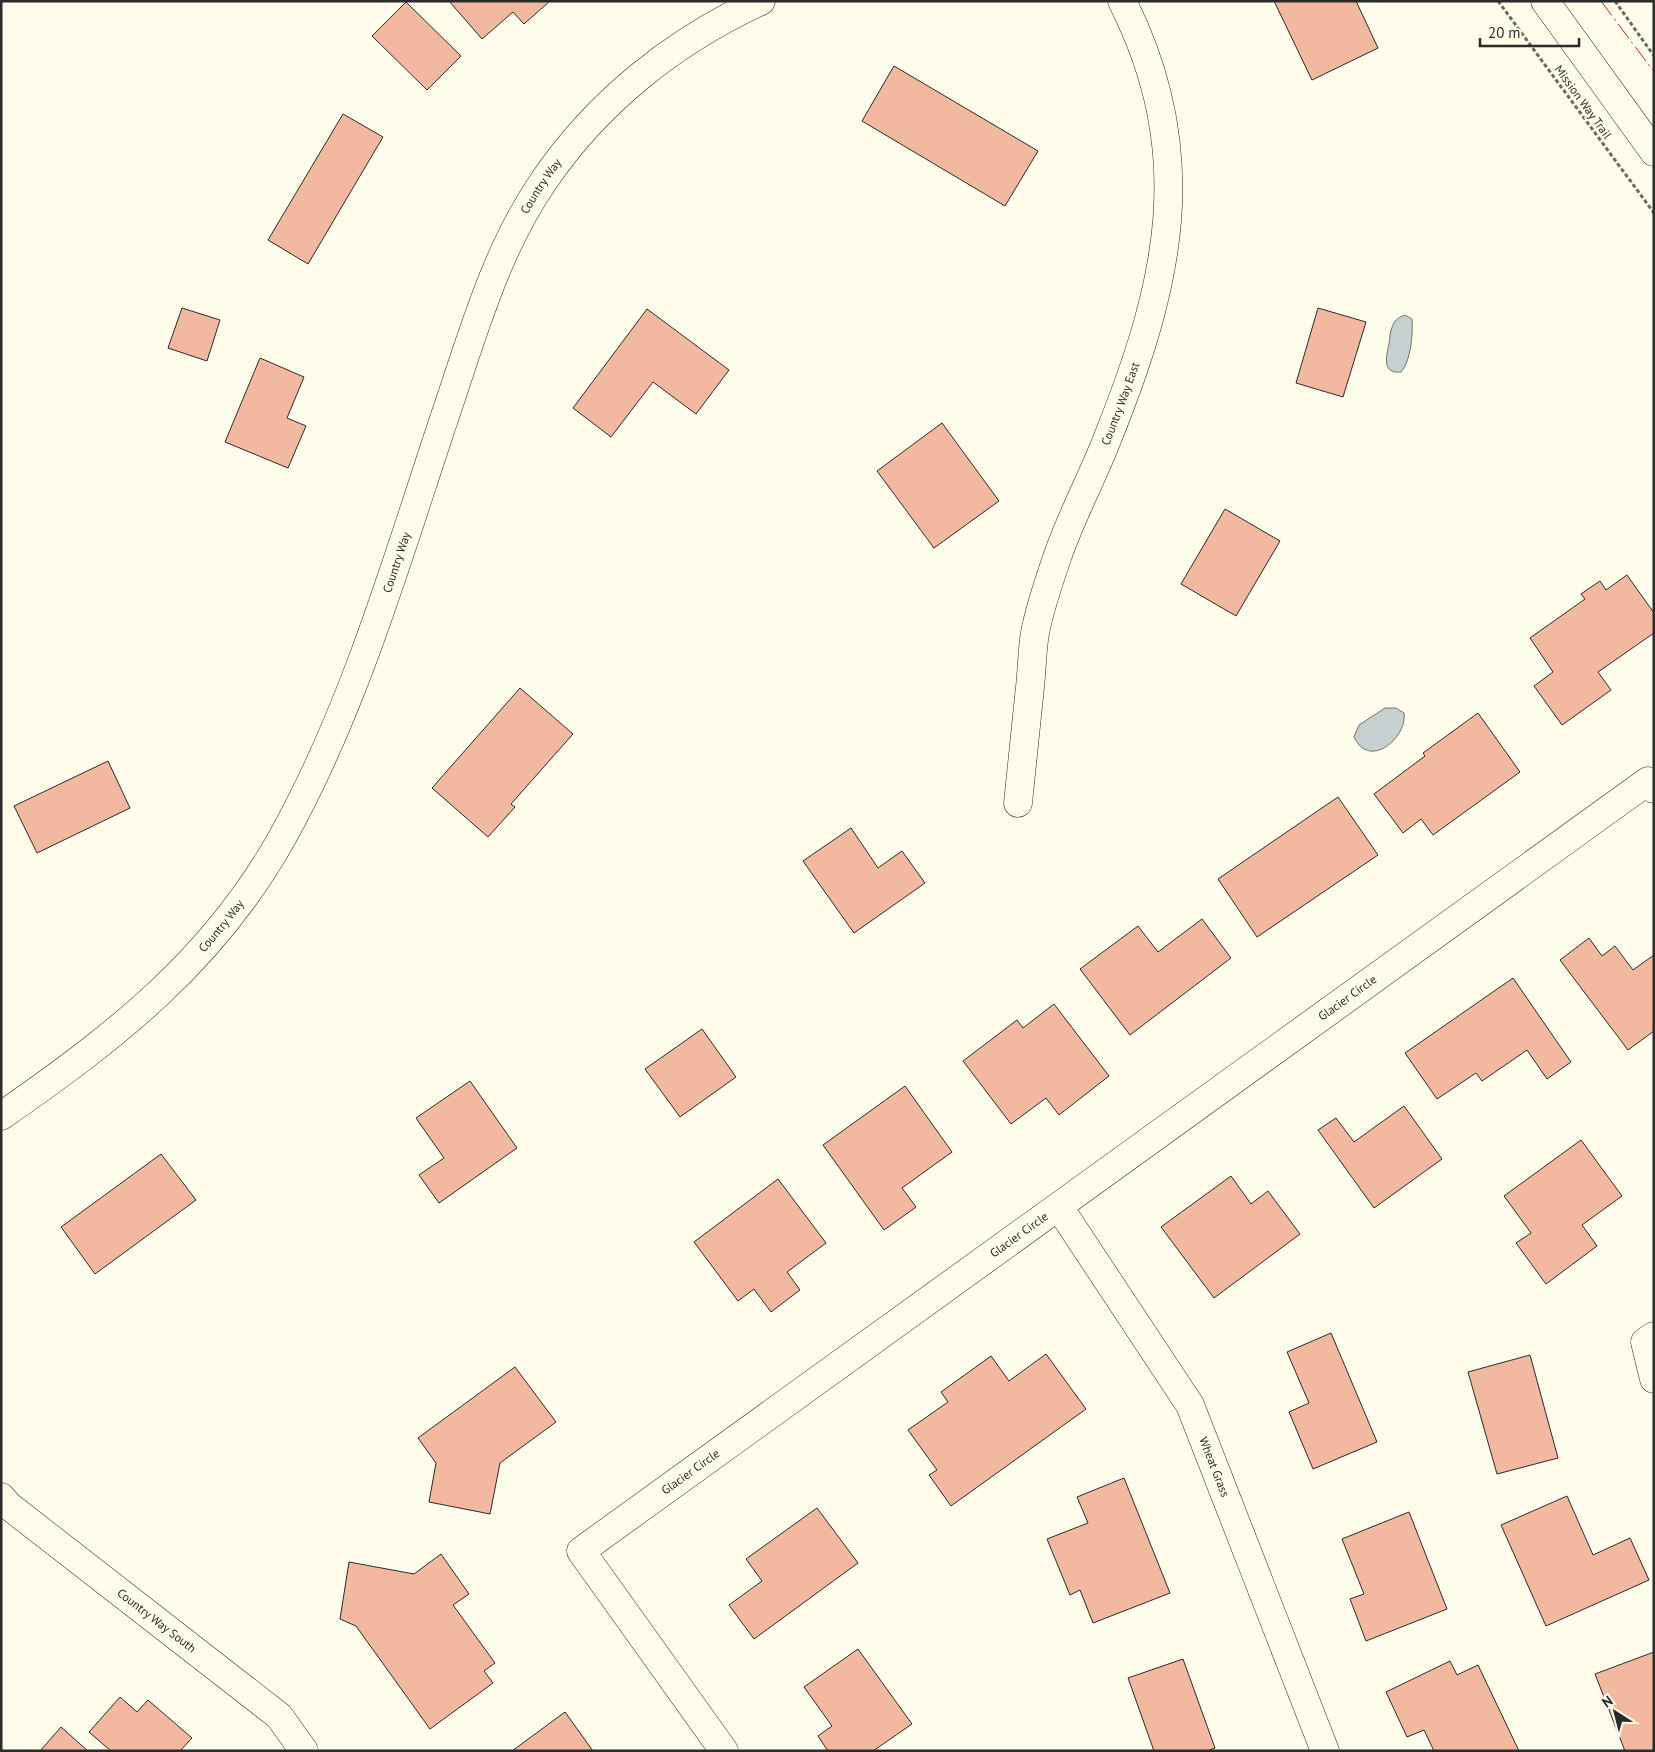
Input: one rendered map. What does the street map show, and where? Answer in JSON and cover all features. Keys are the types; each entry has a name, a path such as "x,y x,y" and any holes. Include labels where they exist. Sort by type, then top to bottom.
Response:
{"street":[{"name":"Country Way","path":"1,1116 74,1065 143,1010 205,948 232,914 280,841 321,763 354,682 486,293 520,218 542,182 595,117 645,72 692,37 728,16 761,1"},
{"name":"Country Way East","path":"1018,803 1035,632 1059,552 1108,436 1137,358 1160,279 1167,240 1170,200 1169,160 1164,123 1155,86 1122,1"},
{"path":"1545,1 1654,152"},
{"name":"Glacier Circle","path":"724,1751 581,1551 1648,781 1654,789"},
{"name":"Wheat Grass","path":"1058,1207 1190,1405 1325,1751"},
{"path":"1654,1336 1645,1342 1654,1379"},
{"name":"Country Way South","path":"1,1497 100,1578 279,1716 304,1751"}],"path":[{"name":"Mission Way Trail","path":"1498,1 1654,213"},
{"path":"1615,1 1654,56"}],"shaded area":[{"path":"1405,315 1412,319 1411,347 1401,372 1395,372 1388,367 1387,354 1392,327 1395,321"},
{"path":"1385,708 1396,708 1404,713 1404,722 1394,740 1378,750 1369,751 1361,747 1354,737 1359,725"}],"building":[{"path":"449,1 550,1 524,24 513,12 482,39"},
{"path":"1274,1 1356,1 1378,48 1312,80"},
{"path":"406,2 461,56 427,90 372,36"},
{"path":"894,66 1038,151 1005,206 862,121"},
{"path":"343,114 383,137 308,264 268,240"},
{"path":"182,308 220,320 207,361 168,348"},
{"path":"1318,308 1366,322 1343,397 1296,383"},
{"path":"647,309 729,370 696,414 653,382 611,437 573,408"},
{"path":"260,358 304,377 287,418 306,426 288,468 225,442"},
{"path":"942,423 999,501 934,548 877,471"},
{"path":"1225,509 1280,541 1236,616 1181,584"},
{"path":"1627,575 1654,613 1654,633 1598,672 1611,690 1562,725 1534,686 1553,672 1530,638 1585,599 1581,594 1600,581 1606,590"},
{"path":"520,688 573,734 511,804 515,807 488,837 432,788"},
{"path":"1478,713 1520,772 1433,835 1421,819 1403,833 1374,794 1425,756 1423,753"},
{"path":"108,761 130,808 37,853 14,806"},
{"path":"1338,797 1378,855 1257,937 1218,879"},
{"path":"851,828 878,868 902,851 925,883 854,933 803,861"},
{"path":"1202,919 1231,958 1130,1035 1080,969 1138,926 1158,952"},
{"path":"1589,938 1602,956 1615,946 1633,970 1654,955 1654,1031 1628,1050 1560,960"},
{"path":"1513,978 1571,1062 1547,1079 1527,1050 1482,1081 1476,1073 1437,1099 1405,1053"},
{"path":"1054,1004 1109,1076 1059,1115 1046,1098 1011,1124 963,1061 1017,1020 1023,1028"},
{"path":"702,1029 736,1077 680,1117 645,1069"},
{"path":"470,1081 517,1148 439,1203 419,1175 444,1158 416,1118"},
{"path":"905,1086 952,1152 902,1188 916,1207 884,1230 823,1145"},
{"path":"1404,1106 1442,1159 1374,1208 1318,1130 1336,1118 1354,1142"},
{"path":"1581,1140 1622,1196 1582,1225 1597,1246 1546,1284 1516,1243 1531,1233 1504,1196"},
{"path":"161,1154 196,1200 95,1274 61,1227"},
{"path":"1231,1176 1251,1204 1268,1191 1300,1234 1214,1298 1161,1227"},
{"path":"778,1179 826,1243 787,1272 800,1290 771,1312 754,1289 738,1301 694,1242"},
{"path":"1331,1333 1377,1442 1313,1469 1289,1412 1309,1403 1287,1352"},
{"path":"1046,1354 1086,1409 951,1506 929,1475 937,1470 908,1430 948,1402 941,1392 991,1356 1009,1381"},
{"path":"1530,1355 1558,1458 1497,1474 1468,1372"},
{"path":"515,1367 556,1422 500,1463 490,1514 429,1502 436,1463 418,1438"},
{"path":"1124,1478 1170,1593 1093,1623 1080,1590 1070,1595 1047,1539 1088,1523 1077,1497"},
{"path":"1567,1496 1593,1555 1630,1538 1649,1580 1546,1626 1501,1525"},
{"path":"817,1508 858,1563 754,1639 729,1605 762,1581 746,1559"},
{"path":"1409,1512 1447,1609 1366,1641 1350,1599 1364,1594 1342,1539"},
{"path":"441,1554 469,1594 453,1605 495,1663 484,1671 493,1683 430,1729 356,1626 340,1619 349,1562 414,1574"},
{"path":"858,1649 912,1724 873,1751 828,1751 818,1736 832,1726 804,1687"},
{"path":"1654,1652 1654,1751 1625,1751 1595,1674"},
{"path":"1183,1659 1215,1748 1207,1751 1154,1751 1128,1678"},
{"path":"1450,1661 1457,1675 1478,1665 1519,1751 1434,1751 1424,1730 1407,1737 1386,1692"},
{"path":"120,1697 137,1712 148,1700 192,1738 180,1751 111,1751 89,1732"},
{"path":"565,1712 593,1751 512,1751"},
{"path":"61,1727 88,1751 40,1751"}],"power":[{"path":"1601,1 1654,72"}]}
